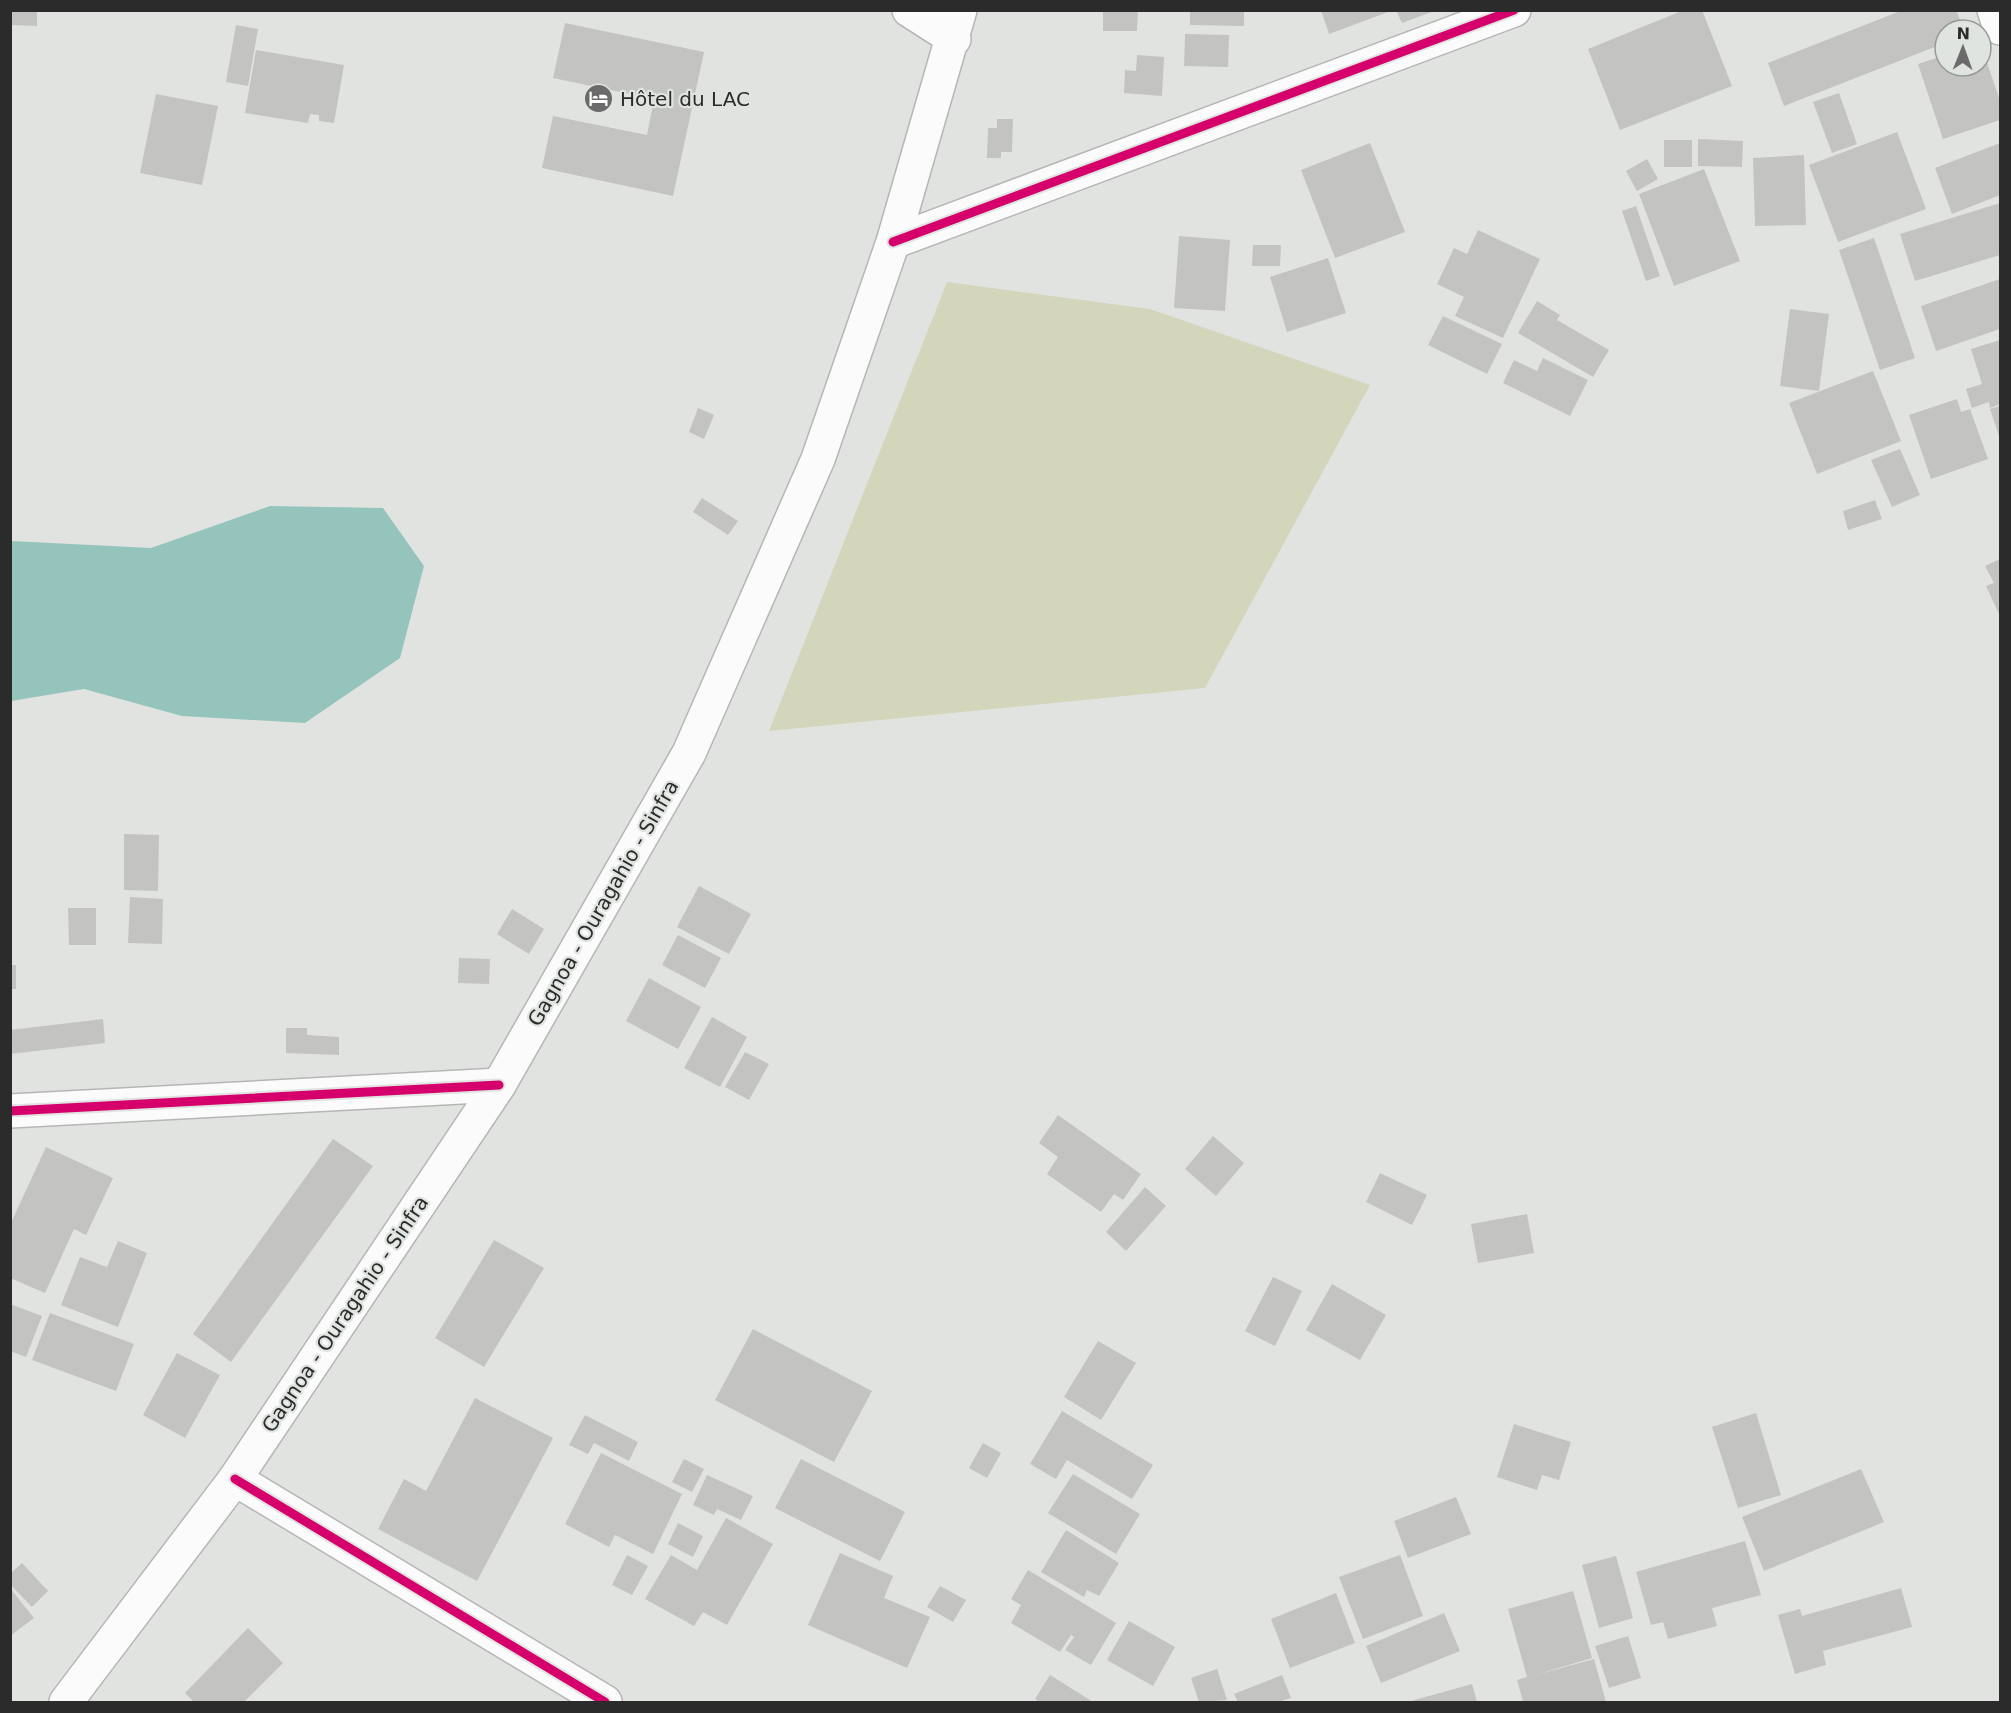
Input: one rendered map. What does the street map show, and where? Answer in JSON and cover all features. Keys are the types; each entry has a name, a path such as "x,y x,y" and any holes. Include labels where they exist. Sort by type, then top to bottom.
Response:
{"main road":[{"path":"909,10 957,25"},
{"path":"892,242 1514,10"},
{"path":"1994,10 2001,28"},
{"name":"Gagnoa - Ouragahio - Sinfra","path":"66,1702 235,1479 500,1084 689,753 818,459 892,242 957,25"},
{"path":"10,1111 500,1084"},
{"path":"235,1479 605,1702"}],"green space":[{"path":"947,282 1150,309 1370,385 1205,688 769,731"}],"water":[{"path":"270,506 383,508 424,566 400,658 305,723 182,716 84,689 11,701 11,541 151,548"}],"building":[{"path":"10,10 37,10 37,26 10,25"},
{"path":"1103,10 1138,10 1137,31 1103,31"},
{"path":"1190,10 1244,10 1244,26 1190,25"},
{"path":"1321,10 1391,10 1391,11 1329,34"},
{"path":"1396,10 1434,10 1434,11 1402,23"},
{"path":"1684,10 1702,10 1732,86 1620,130 1588,49"},
{"path":"1903,10 1956,10 1959,18 1933,18 1933,48 1784,106 1768,63"},
{"path":"565,23 704,52 673,196 542,168 553,116 647,135 654,99 553,78"},
{"path":"236,25 258,29 248,86 226,82"},
{"path":"1185,34 1229,35 1228,67 1184,66"},
{"path":"256,50 344,65 334,123 319,121 319,115 310,114 308,123 245,113"},
{"path":"1137,55 1164,57 1162,96 1124,93 1125,70 1136,71"},
{"path":"1933,59 1933,78 1992,78 2000,101 2000,120 1943,139 1918,64"},
{"path":"1839,93 1857,144 1832,153 1813,102"},
{"path":"156,94 218,106 202,185 140,173"},
{"path":"997,119 1013,119 1012,152 1001,152 1001,158 987,158 988,128 997,128"},
{"path":"1897,132 1926,209 1838,242 1809,165"},
{"path":"1698,139 1743,141 1742,167 1698,166"},
{"path":"1664,140 1692,140 1692,167 1664,167"},
{"path":"1370,143 1405,232 1335,258 1301,170"},
{"path":"2000,143 2000,195 1952,214 1935,168"},
{"path":"1804,155 1806,225 1755,226 1753,158"},
{"path":"1647,159 1658,179 1637,191 1626,171"},
{"path":"1704,169 1740,261 1674,286 1639,194"},
{"path":"2000,203 2000,255 1915,281 1900,234"},
{"path":"1636,206 1660,276 1646,281 1622,211"},
{"path":"1478,230 1540,259 1503,338 1455,316 1464,297 1437,284 1454,248 1467,254"},
{"path":"1179,236 1230,240 1225,311 1174,308"},
{"path":"1874,238 1915,358 1880,370 1839,250"},
{"path":"1253,245 1281,245 1280,266 1252,266"},
{"path":"1328,258 1346,313 1287,332 1270,277"},
{"path":"2000,279 2000,329 1936,351 1921,306"},
{"path":"1537,301 1560,315 1557,320 1609,350 1593,377 1518,333"},
{"path":"1790,309 1829,314 1819,391 1780,386"},
{"path":"1443,316 1502,344 1487,374 1428,345"},
{"path":"2000,340 2000,404 1990,408 1989,402 1972,408 1966,389 1982,384 1971,349"},
{"path":"1543,358 1588,380 1570,416 1503,383 1514,360 1537,371"},
{"path":"1873,371 1901,441 1817,474 1789,403"},
{"path":"1957,399 1961,412 1970,409 1988,459 1931,479 1909,415"},
{"path":"2000,406 2000,439 1990,409"},
{"path":"698,408 714,415 704,439 689,432"},
{"path":"1900,449 1920,495 1892,507 1871,460"},
{"path":"702,498 738,521 728,535 693,512"},
{"path":"1875,500 1882,519 1848,530 1843,511"},
{"path":"2000,559 2000,616 1986,586 1994,583 1985,566"},
{"path":"124,834 159,835 158,891 124,890"},
{"path":"699,886 751,914 729,954 677,927"},
{"path":"130,897 163,899 162,944 128,943"},
{"path":"68,908 96,908 96,945 69,945"},
{"path":"512,909 544,929 529,954 497,934"},
{"path":"678,935 721,958 705,988 662,965"},
{"path":"459,958 490,959 489,984 458,983"},
{"path":"10,965 16,965 16,989 10,989"},
{"path":"649,978 701,1007 678,1049 626,1021"},
{"path":"712,1017 747,1037 720,1087 684,1068"},
{"path":"103,1019 105,1043 10,1054 10,1030"},
{"path":"286,1028 307,1028 307,1035 339,1037 339,1055 286,1053"},
{"path":"745,1052 769,1064 749,1100 725,1087"},
{"path":"1058,1115 1141,1174 1123,1200 1114,1194 1101,1212 1047,1174 1058,1157 1039,1143"},
{"path":"1213,1136 1244,1163 1216,1196 1185,1169"},
{"path":"333,1139 373,1166 231,1362 193,1334"},
{"path":"46,1147 113,1178 86,1235 74,1229 45,1293 10,1278 10,1225"},
{"path":"1380,1173 1427,1195 1412,1225 1366,1202"},
{"path":"1145,1187 1166,1206 1126,1251 1106,1232"},
{"path":"1527,1214 1534,1253 1478,1263 1471,1224"},
{"path":"494,1240 544,1268 484,1367 435,1338"},
{"path":"118,1241 147,1253 118,1327 61,1305 80,1257 107,1267"},
{"path":"1273,1277 1302,1291 1275,1346 1245,1331"},
{"path":"1332,1284 1386,1315 1360,1360 1306,1330"},
{"path":"10,1304 42,1316 26,1357 10,1351"},
{"path":"50,1313 134,1344 116,1391 32,1360"},
{"path":"753,1329 872,1391 834,1462 715,1400"},
{"path":"1098,1341 1136,1363 1101,1420 1064,1397"},
{"path":"177,1353 220,1375 185,1438 143,1415"},
{"path":"475,1398 553,1438 477,1581 378,1529 404,1479 426,1491"},
{"path":"1062,1411 1153,1465 1132,1499 1067,1460 1056,1479 1030,1464"},
{"path":"1756,1413 1781,1495 1738,1508 1712,1427"},
{"path":"585,1415 638,1442 629,1461 594,1443 588,1454 569,1445"},
{"path":"1514,1424 1571,1442 1559,1480 1542,1475 1537,1490 1497,1477"},
{"path":"983,1443 1001,1453 987,1478 969,1468"},
{"path":"601,1453 682,1494 653,1554 615,1535 609,1547 565,1524"},
{"path":"684,1459 704,1469 692,1492 672,1482"},
{"path":"801,1459 905,1512 880,1561 775,1508"},
{"path":"1861,1469 1884,1522 1764,1571 1742,1517"},
{"path":"1073,1474 1140,1514 1116,1554 1048,1513"},
{"path":"707,1475 753,1496 741,1520 717,1509 714,1515 693,1505"},
{"path":"1456,1497 1471,1534 1408,1558 1394,1521"},
{"path":"726,1518 773,1544 727,1625 703,1612 694,1626 645,1599 671,1555 697,1570"},
{"path":"678,1523 703,1536 693,1557 668,1544"},
{"path":"1066,1530 1119,1563 1099,1596 1087,1590 1084,1597 1041,1572"},
{"path":"1745,1541 1761,1595 1712,1608 1717,1626 1668,1639 1663,1622 1651,1625 1636,1572"},
{"path":"840,1553 893,1576 884,1598 930,1617 907,1668 808,1625"},
{"path":"627,1555 648,1566 632,1595 612,1585"},
{"path":"1400,1555 1423,1616 1363,1639 1339,1577"},
{"path":"1616,1556 1633,1618 1599,1628 1582,1565"},
{"path":"22,1563 48,1591 32,1607 10,1584 10,1574"},
{"path":"1028,1570 1116,1623 1091,1665 1065,1650 1074,1637 1071,1635 1060,1652 1011,1623 1021,1605 1011,1599"},
{"path":"940,1586 966,1600 953,1622 927,1607"},
{"path":"10,1588 34,1618 10,1636"},
{"path":"1901,1588 1912,1627 1823,1651 1826,1665 1795,1674 1778,1615 1800,1609 1802,1616"},
{"path":"1573,1591 1592,1658 1532,1676 1594,1659 1606,1702 1523,1702 1517,1680 1527,1677 1508,1609"},
{"path":"1336,1593 1355,1643 1290,1668 1271,1619"},
{"path":"1444,1613 1460,1651 1381,1683 1366,1646"},
{"path":"1129,1621 1175,1647 1153,1686 1107,1660"},
{"path":"248,1628 283,1663 244,1702 194,1702 185,1693"},
{"path":"1628,1636 1641,1678 1609,1688 1595,1646"},
{"path":"1217,1669 1227,1700 1199,1702 1191,1678"},
{"path":"1050,1675 1093,1702 1040,1702 1035,1699"},
{"path":"1282,1675 1291,1698 1278,1702 1238,1702 1234,1694"},
{"path":"1472,1684 1477,1702 1411,1701"}],"cycle path":[{"path":"893,242 1514,10"},
{"path":"10,1111 499,1085"},
{"path":"235,1479 605,1702"}],"place":[{"name":"Hôtel du LAC","path":"599,99"}]}
